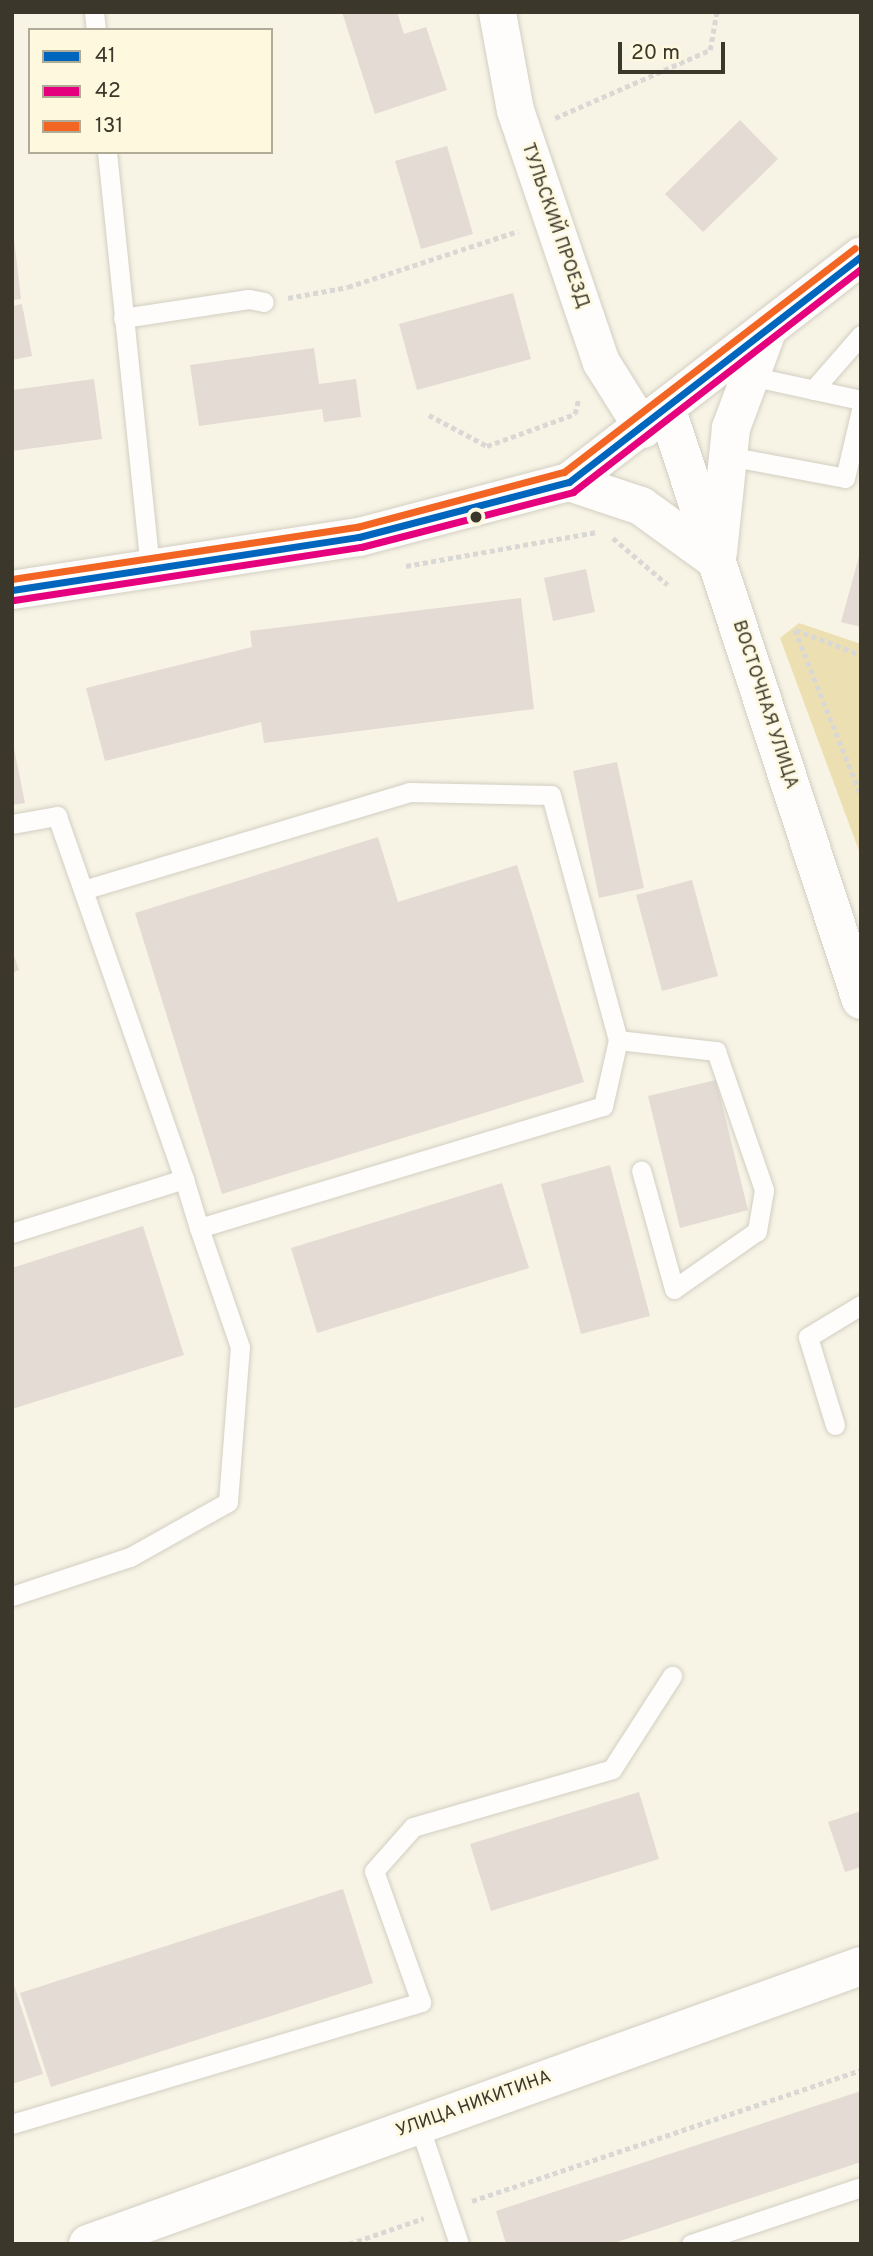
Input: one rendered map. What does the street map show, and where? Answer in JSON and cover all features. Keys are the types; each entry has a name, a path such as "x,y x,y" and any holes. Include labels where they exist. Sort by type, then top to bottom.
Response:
{"street":[{"name":"ТУЛЬСКИЙ ПРОЕЗД","path":"496,12 522,132 601,362 655,419"},
{"path":"12,590 359,537 569,482 655,419 861,256"},
{"path":"569,482 641,506 717,561 731,428 767,331"},
{"name":"ВОСТОЧНАЯ УЛИЦА","path":"655,419 717,561 861,1000"},
{"name":"УЛИЦА НИКИТИНА","path":"88,2244 861,1966"}],"lane":[{"path":"107,154 150,571"},
{"path":"123,318 249,299 264,302"},
{"path":"813,390 861,335"},
{"path":"750,376 861,400"},
{"path":"728,456 845,478 861,410"},
{"path":"83,890 409,792 551,795 618,1040 603,1106 199,1227"},
{"path":"12,824 57,816 240,1347 228,1502 130,1557 12,1596"},
{"path":"618,1040 716,1051 764,1190 757,1231 674,1289 641,1170"},
{"path":"12,1233 184,1179"},
{"path":"835,1426 808,1337 861,1305"},
{"path":"12,2124 421,2002 373,1871 413,1827 612,1769 672,1676"},
{"path":"419,2125 459,2244"},
{"path":"691,2244 861,2187"}],"path":[{"path":"522,132 710,50 717,12"},
{"path":"264,302 348,287 552,220"},
{"path":"429,415 487,446 575,414"},
{"path":"605,530 668,585"},
{"path":"861,655 795,630 861,795"},
{"path":"349,2244 861,2070"}],"shaded area":[{"path":"799,623 861,644 861,856 780,638"}],"building":[{"path":"342,12 397,12 404,34 426,27 447,90 375,114"},
{"path":"740,120 778,159 703,232 665,194"},
{"path":"447,146 473,234 421,249 395,161"},
{"path":"12,221 21,299 12,300"},
{"path":"513,293 531,359 417,390 399,324"},
{"path":"22,304 32,356 12,360 12,306"},
{"path":"314,348 319,384 356,379 361,417 324,422 322,409 199,426 190,365"},
{"path":"94,379 102,439 12,451 12,390"},
{"path":"861,549 861,627 841,622"},
{"path":"586,569 595,612 553,621 544,578"},
{"path":"521,598 534,709 264,743 261,722 105,761 86,688 252,647 250,631"},
{"path":"12,738 25,803 12,805"},
{"path":"617,762 644,888 599,898 573,771"},
{"path":"378,837 398,902 517,865 584,1082 222,1194 135,913"},
{"path":"692,880 718,976 662,991 636,895"},
{"path":"12,950 19,970 12,973"},
{"path":"716,1080 748,1210 680,1228 648,1096"},
{"path":"610,1165 650,1316 581,1334 541,1184"},
{"path":"502,1183 529,1268 317,1333 291,1248"},
{"path":"143,1226 184,1355 12,1409 12,1268"},
{"path":"639,1792 659,1859 491,1911 470,1844"},
{"path":"861,1811 861,1867 845,1872 828,1822"},
{"path":"343,1889 373,1983 51,2087 20,1993"},
{"path":"12,1979 43,2074 12,2084"},
{"path":"861,2091 861,2162 611,2244 506,2244 496,2211"}],"transit line":[{"name":"131","path":"12,579 357,527 564,472 855,248"},
{"name":"41","path":"12,590 359,537 569,482 861,256"},
{"name":"42","path":"14,600 361,547 573,492 861,269"}]}
